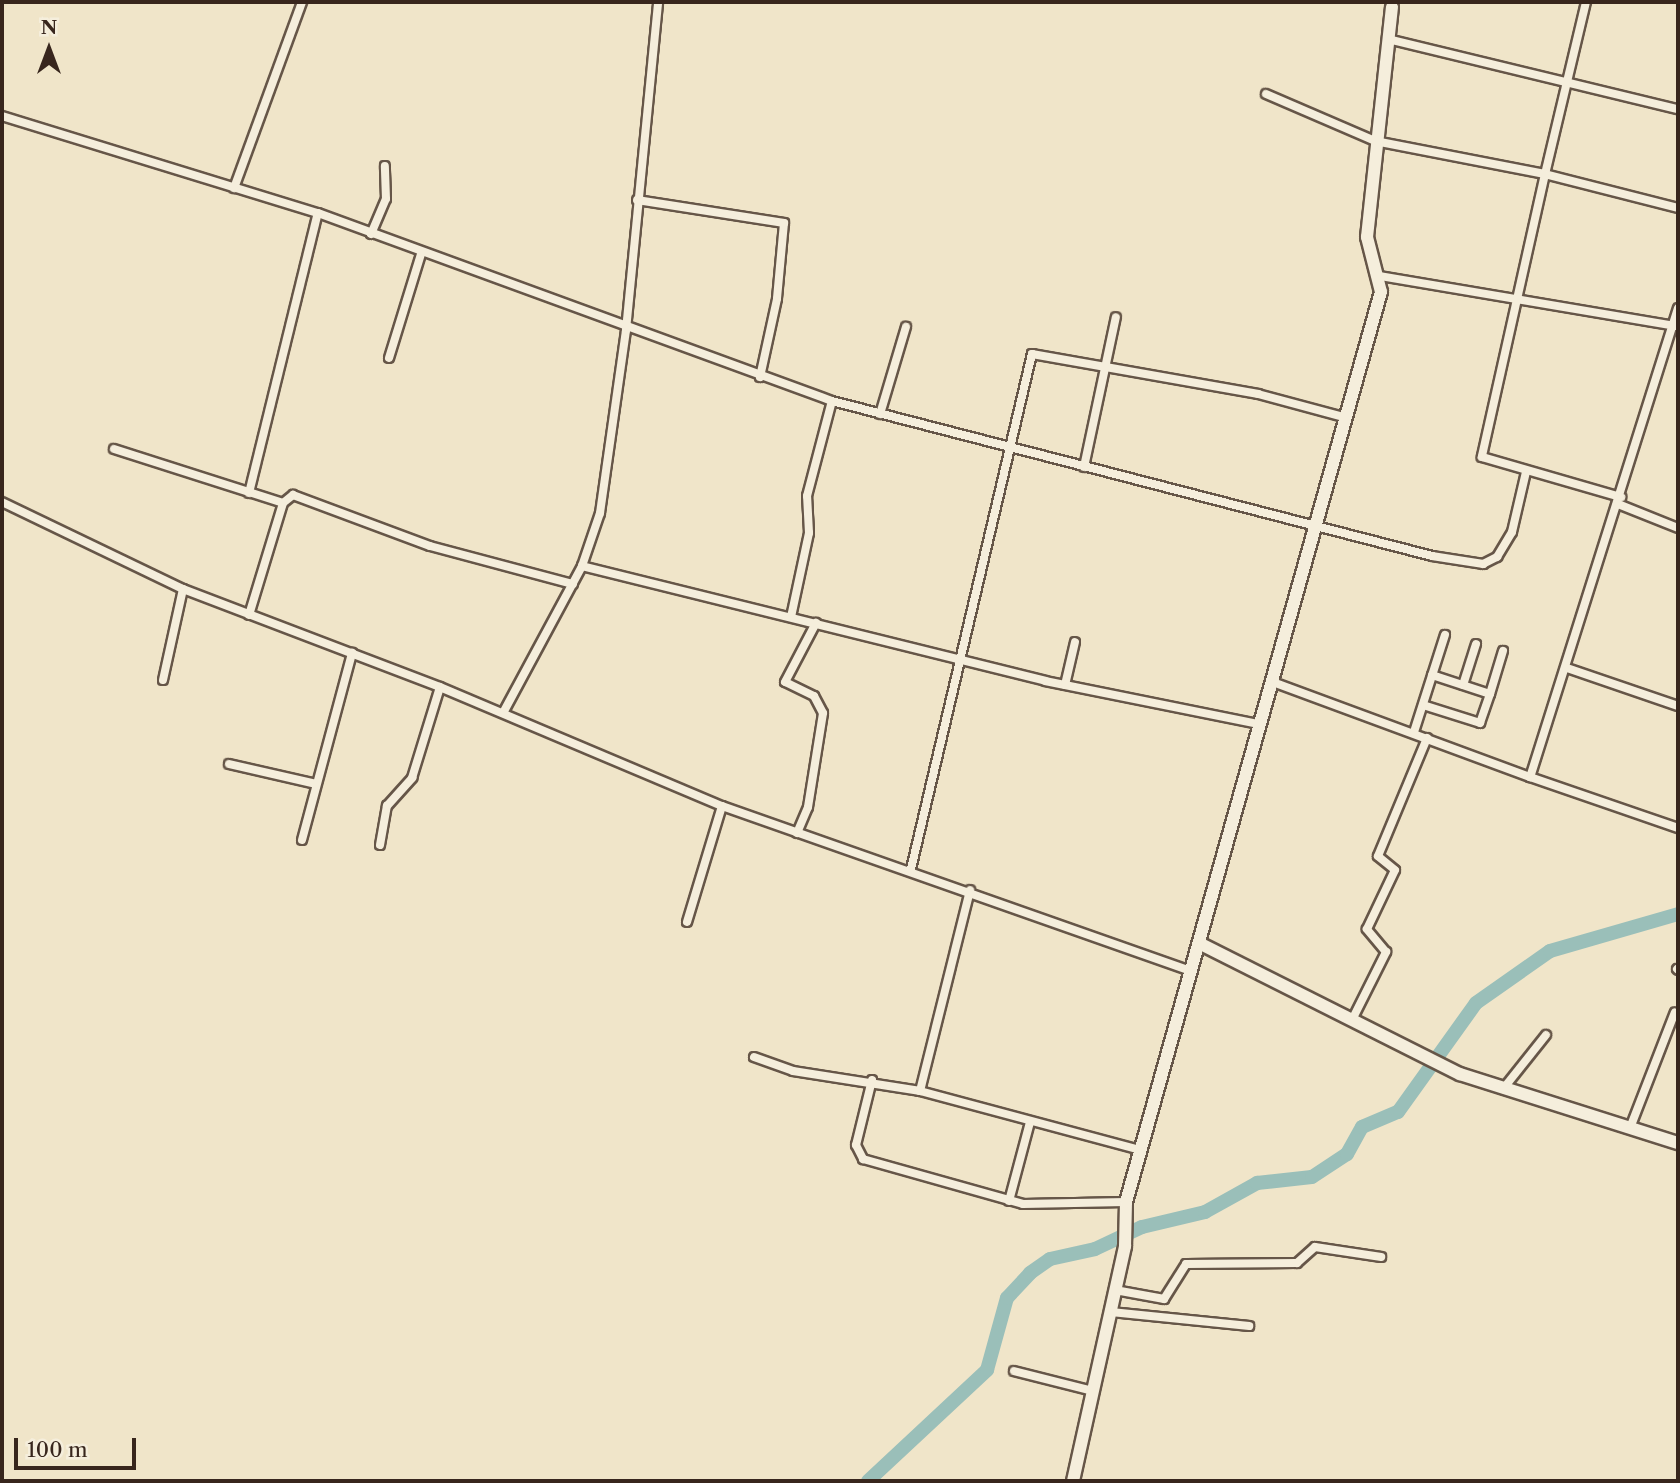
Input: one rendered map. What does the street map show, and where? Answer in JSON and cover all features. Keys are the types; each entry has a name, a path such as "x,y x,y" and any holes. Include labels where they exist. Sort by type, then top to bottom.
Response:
{"street":[{"path":"234,188 302,2"},
{"path":"503,713 582,566 600,513 626,330 658,2"},
{"path":"1586,2 1482,451 1489,461 1620,500 1678,528"},
{"path":"1073,1481 1125,1246 1126,1202 1270,681 1347,418 1380,276 1367,237 1375,141 1393,4"},
{"path":"1388,39 1566,86 1678,109"},
{"path":"1266,94 1375,141 1545,174 1678,208"},
{"path":"2,116 318,213 626,330 832,401 1314,528 1483,564 1508,541 1526,471"},
{"path":"371,234 386,199 385,166"},
{"path":"637,200 784,223 778,299 760,377"},
{"path":"249,493 318,213"},
{"path":"389,358 421,254"},
{"path":"1380,276 1676,326"},
{"path":"1530,777 1676,326 1678,308"},
{"path":"1084,467 1116,317"},
{"path":"880,414 906,327"},
{"path":"911,869 963,660 1032,354 1106,364 1347,418"},
{"path":"790,617 809,533 807,496 832,401"},
{"path":"114,449 283,503 298,496 430,546 573,584"},
{"path":"2,502 183,589 440,687 722,806 911,869 1191,971"},
{"path":"248,615 283,503"},
{"path":"582,566 1065,685 1258,724"},
{"path":"163,680 183,589"},
{"path":"797,833 808,807 823,713 814,696 785,682 816,623"},
{"path":"1414,732 1445,635"},
{"path":"1065,685 1075,642"},
{"path":"1463,685 1476,644"},
{"path":"1423,705 1480,723 1503,651"},
{"path":"302,840 352,653"},
{"path":"1567,668 1678,706"},
{"path":"1432,675 1490,694"},
{"path":"1270,681 1530,777 1678,828"},
{"path":"380,845 387,806 412,778 440,687"},
{"path":"1354,1016 1386,952 1367,929 1395,870 1378,856 1427,738"},
{"path":"229,764 316,784"},
{"path":"687,922 722,806"},
{"path":"920,1091 970,890"},
{"path":"1199,943 1354,1016 1444,1065 1503,1089 1678,1143"},
{"path":"1630,1128 1675,1012"},
{"path":"1503,1089 1546,1035"},
{"path":"754,1057 807,1073 872,1080 920,1091 1140,1150"},
{"path":"872,1080 858,1156 1009,1200 1126,1202"},
{"path":"1009,1200 1030,1122"},
{"path":"1115,1290 1164,1299 1186,1264 1297,1263 1311,1247 1381,1257"},
{"path":"1111,1312 1249,1326"},
{"path":"1014,1371 1093,1391"}],"waterway":[{"path":"868,1481 987,1370 1007,1298 1030,1273 1050,1259 1095,1249 1142,1227 1205,1212 1257,1183 1312,1177 1347,1154 1362,1127 1398,1112 1476,1003 1550,951 1678,914"}]}
